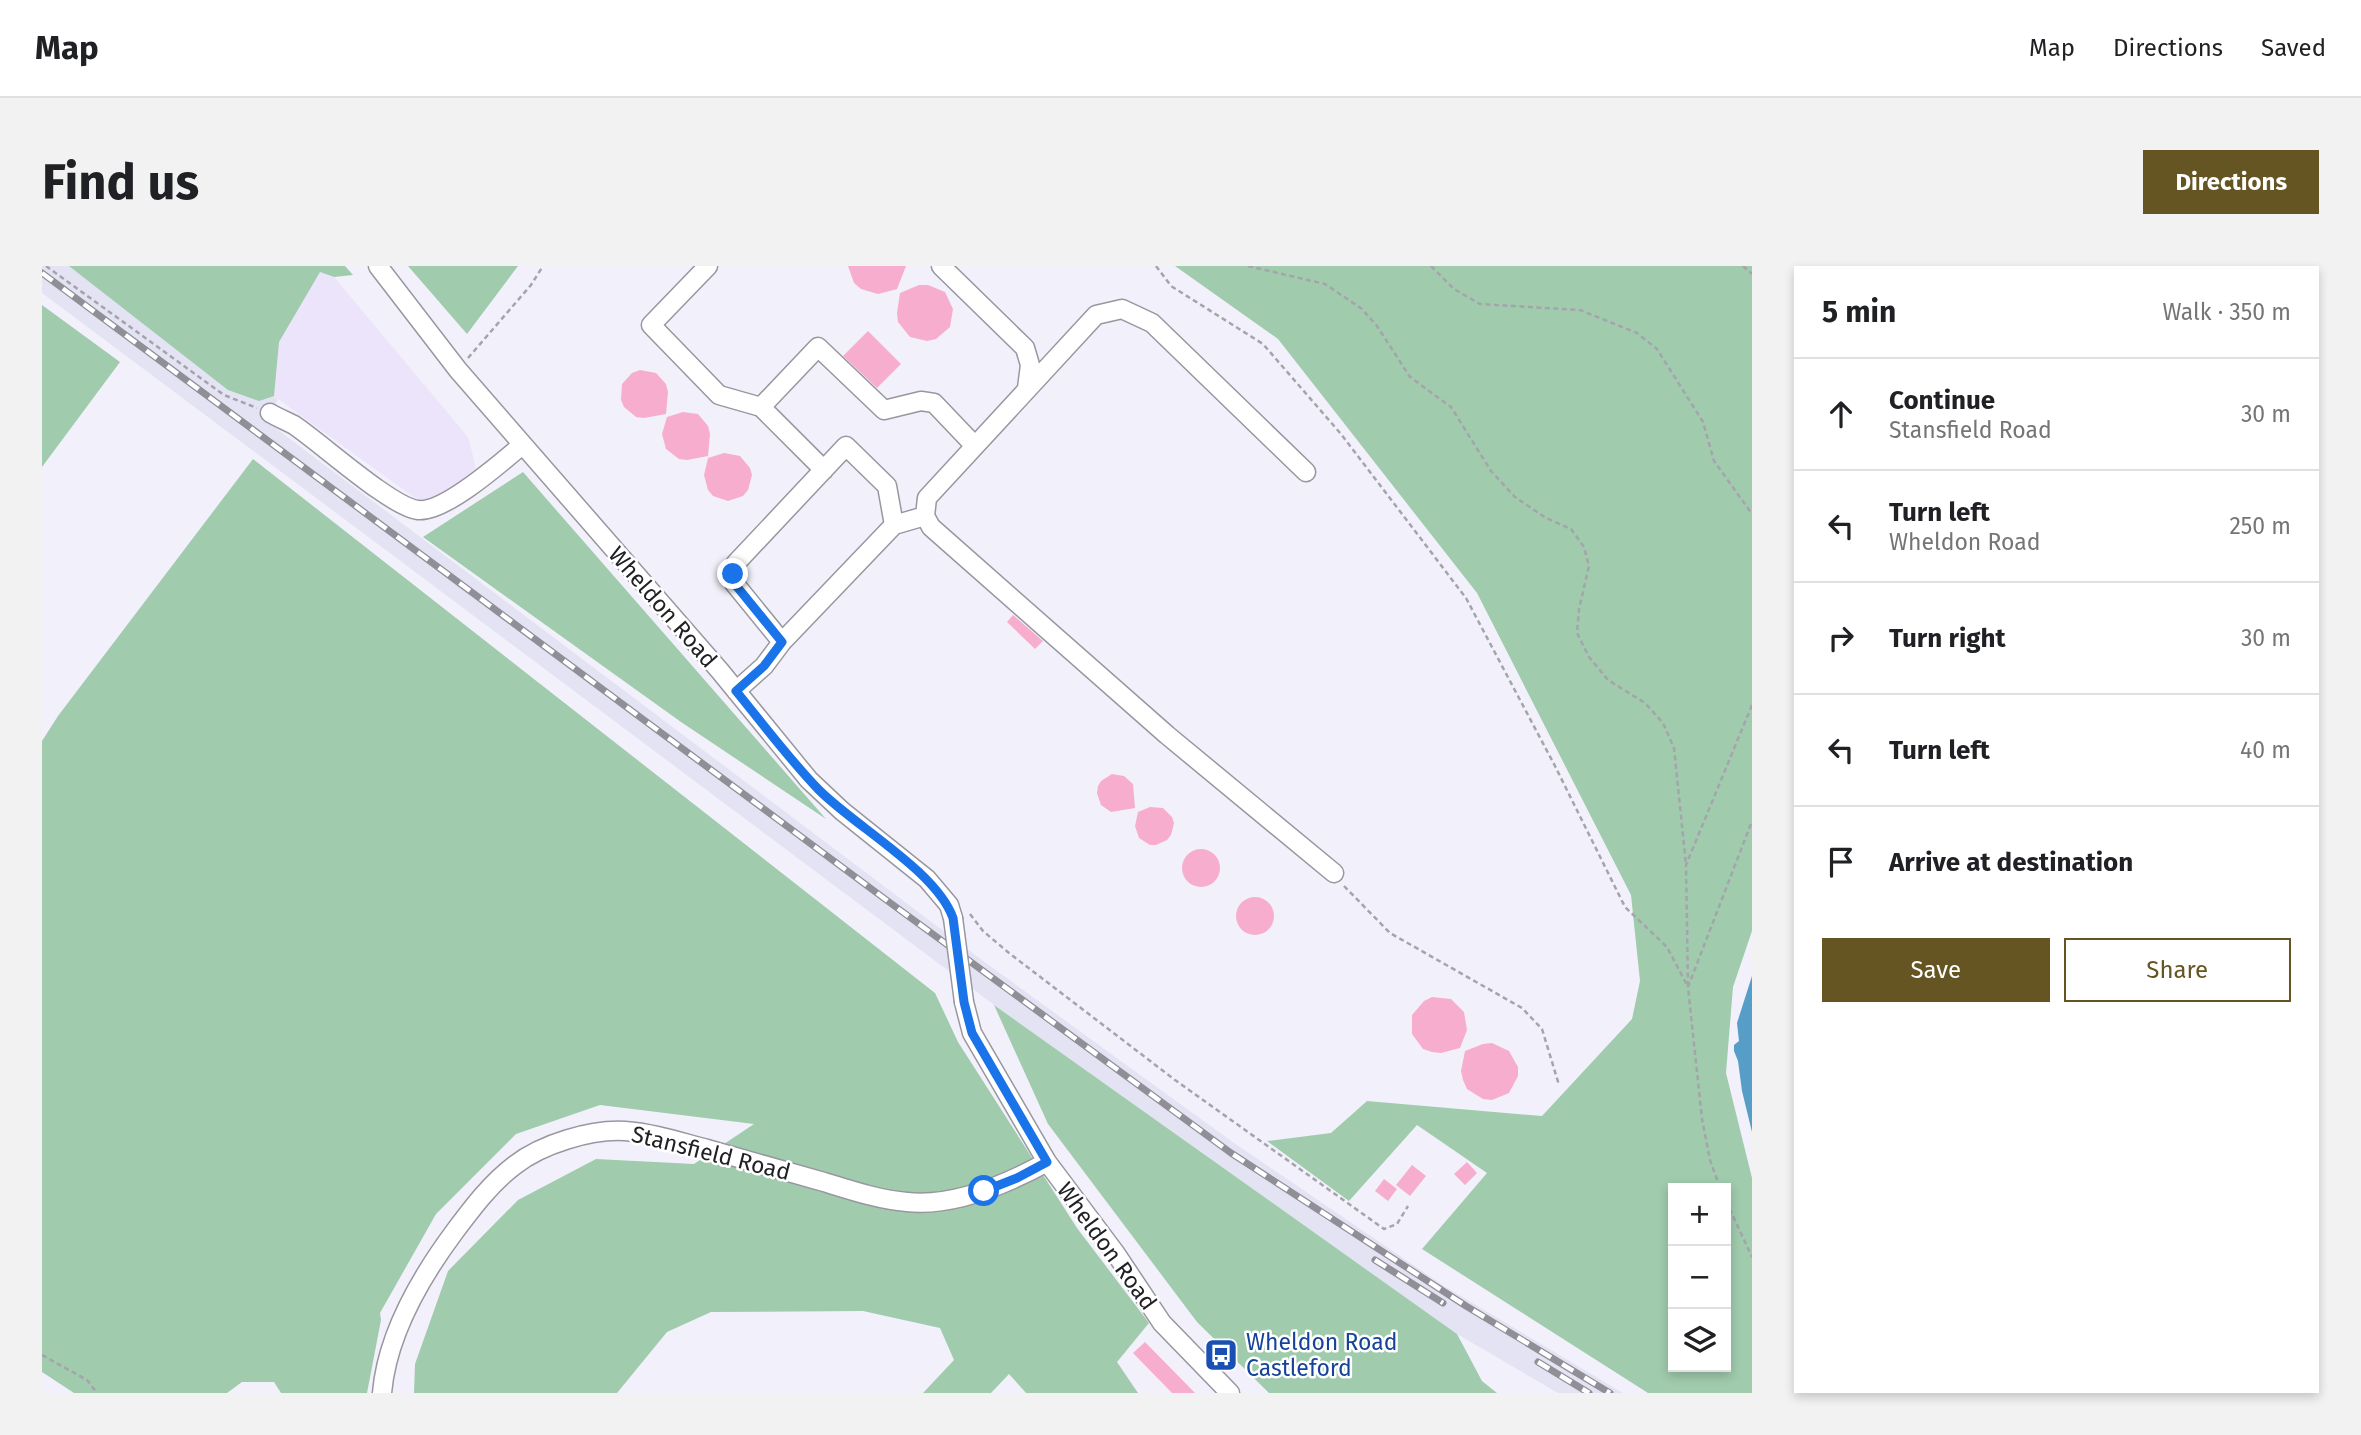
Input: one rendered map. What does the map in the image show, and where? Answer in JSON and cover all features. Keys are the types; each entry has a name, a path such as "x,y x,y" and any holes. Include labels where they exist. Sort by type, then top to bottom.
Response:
{"street":[{"name":"Wheldon Road","path":"378,266 458,370 819,790 927,879 949,905 959,912 964,1002 972,1033 1047,1162 1116,1254 1162,1323 1230,1393"},
{"path":"708,266 651,325 719,396 761,407 824,470"},
{"path":"941,266 1024,348 1030,366 1027,388"},
{"path":"1306,472 1152,323 1122,309 1096,315 927,498 925,516 931,527 1167,735 1334,873"},
{"path":"761,407 818,347 884,410 921,401 934,403 975,446"},
{"path":"270,413 358,465 397,503 418,510 448,501 497,467 522,445"},
{"path":"782,642 734,583 736,563 846,446 887,486 894,525"},
{"path":"736,691 764,666 782,642 894,525 925,516"},
{"name":"Stansfield Road","path":"382,1393 384,1373 400,1321 439,1253 478,1199 516,1163 550,1146 586,1133 624,1131 660,1136 907,1203 950,1199 984,1191 1047,1162"}],"path":[{"path":"46,266 224,395 270,413"},
{"path":"458,370 531,285 543,266"},
{"path":"1156,266 1171,286 1263,344 1341,434 1466,598 1555,766 1625,907 1667,947 1688,987"},
{"path":"1248,266 1325,284 1362,309 1377,326 1410,377 1451,407 1485,464 1515,497 1546,518 1571,529 1584,547 1589,566 1579,609 1577,633 1589,657 1608,680 1645,703 1663,723 1674,748 1686,866 1688,987 1702,1119 1710,1160 1718,1183"},
{"path":"1432,266 1454,289 1480,304 1580,310 1637,333 1657,349 1703,422 1714,461 1752,514"},
{"path":"1743,266 1752,274"},
{"path":"1686,866 1752,705"},
{"path":"1688,987 1752,821"},
{"path":"1334,873 1390,933 1522,1008 1542,1029 1559,1084"},
{"path":"959,912 1175,1080 1384,1229 1397,1224 1408,1206"},
{"path":"1731,1213 1752,1257"},
{"path":"42,1355 87,1380 97,1393"}],"shaded area":[{"path":"42,266 313,266 320,272 279,342 274,396 278,400 265,420 986,963 1227,1138 1444,1286 1623,1393 1558,1393 1457,1334 994,1005 42,293"},
{"path":"320,272 334,277 468,437 476,468 437,499 426,501 415,498 274,396 279,342"}],"green space":[{"path":"69,266 345,266 353,275 334,277 320,272 279,342 274,396 259,401 228,390"},
{"path":"408,266 518,266 467,334"},
{"path":"1175,266 1752,266 1752,931 1733,987 1726,1073 1752,1178 1752,1393 1648,1393 1422,1249 1487,1173 1417,1125 1349,1201 1267,1141 1331,1133 1367,1101 1542,1116 1632,1019 1640,981 1631,895 1477,593 1278,339"},
{"path":"42,305 120,362 42,467"},
{"path":"253,459 935,993 958,1042 1077,1228 1149,1323 1117,1362 1138,1393 1026,1393 1009,1374 991,1393 923,1393 954,1360 940,1328 863,1311 711,1312 667,1332 617,1393 414,1393 415,1364 448,1271 518,1200 596,1159 694,1164 754,1124 600,1105 516,1134 436,1214 380,1313 381,1320 367,1393 281,1393 274,1382 242,1382 227,1393 74,1393 42,1372 42,741 58,716"},
{"path":"523,472 826,819 681,722 423,537"},
{"path":"994,1005 1457,1334 1482,1381 1497,1393 1269,1393 1197,1322 1048,1124"}],"water":[{"path":"1752,976 1752,1132 1734,1045 1739,1041 1737,1023"}],"building":[{"path":"848,266 906,266 897,289 878,294 861,289 854,283"},
{"path":"919,285 928,285 945,292 953,309 950,327 936,339 927,341 910,337 898,322 900,293"},
{"path":"868,331 901,364 877,388 843,356"},
{"path":"640,370 656,373 666,384 666,414 636,417 624,407 621,400 622,384 632,373"},
{"path":"683,412 698,414 708,426 708,456 679,459 666,449 662,434 667,417"},
{"path":"724,453 740,456 752,475 748,490 743,496 728,501 713,496 708,490 704,475 708,458"},
{"path":"1013,615 1043,641 1035,649 1007,622"},
{"path":"1112,774 1124,776 1133,784 1135,808 1111,812 1101,805 1098,786"},
{"path":"1150,807 1163,808 1174,823 1167,840 1156,845 1150,845 1139,838 1135,826 1138,812"},
{"path":"1201,849 1214,855 1220,868 1214,881 1201,887 1188,881 1182,868 1188,855"},
{"path":"1255,897 1268,903 1274,916 1268,929 1255,935 1242,929 1236,916 1242,903"},
{"path":"1432,997 1451,999 1464,1012 1467,1030 1460,1048 1441,1053 1432,1052 1423,1049 1412,1034 1412,1015 1424,1001"},
{"path":"1492,1043 1509,1051 1518,1067 1518,1076 1509,1093 1492,1100 1483,1099 1467,1089 1461,1071 1465,1051"},
{"path":"1467,1162 1477,1173 1465,1185 1454,1174"},
{"path":"1412,1165 1426,1176 1410,1196 1396,1185"},
{"path":"1384,1179 1397,1189 1388,1201 1375,1191"},
{"path":"1145,1342 1195,1393 1172,1393 1133,1353"}],"railway":[{"path":"42,273 1231,1153 1466,1306 1610,1393"},
{"path":"1375,1260 1443,1303"},
{"path":"1538,1362 1589,1393"}],"place":[{"name":"Wheldon Road Castleford","path":"1221,1355"}],"route":[{"path":"733,574 734,583 782,642 764,666 736,691 819,790 927,879 949,905 964,1002 972,1033 1047,1162 984,1191"}]}
